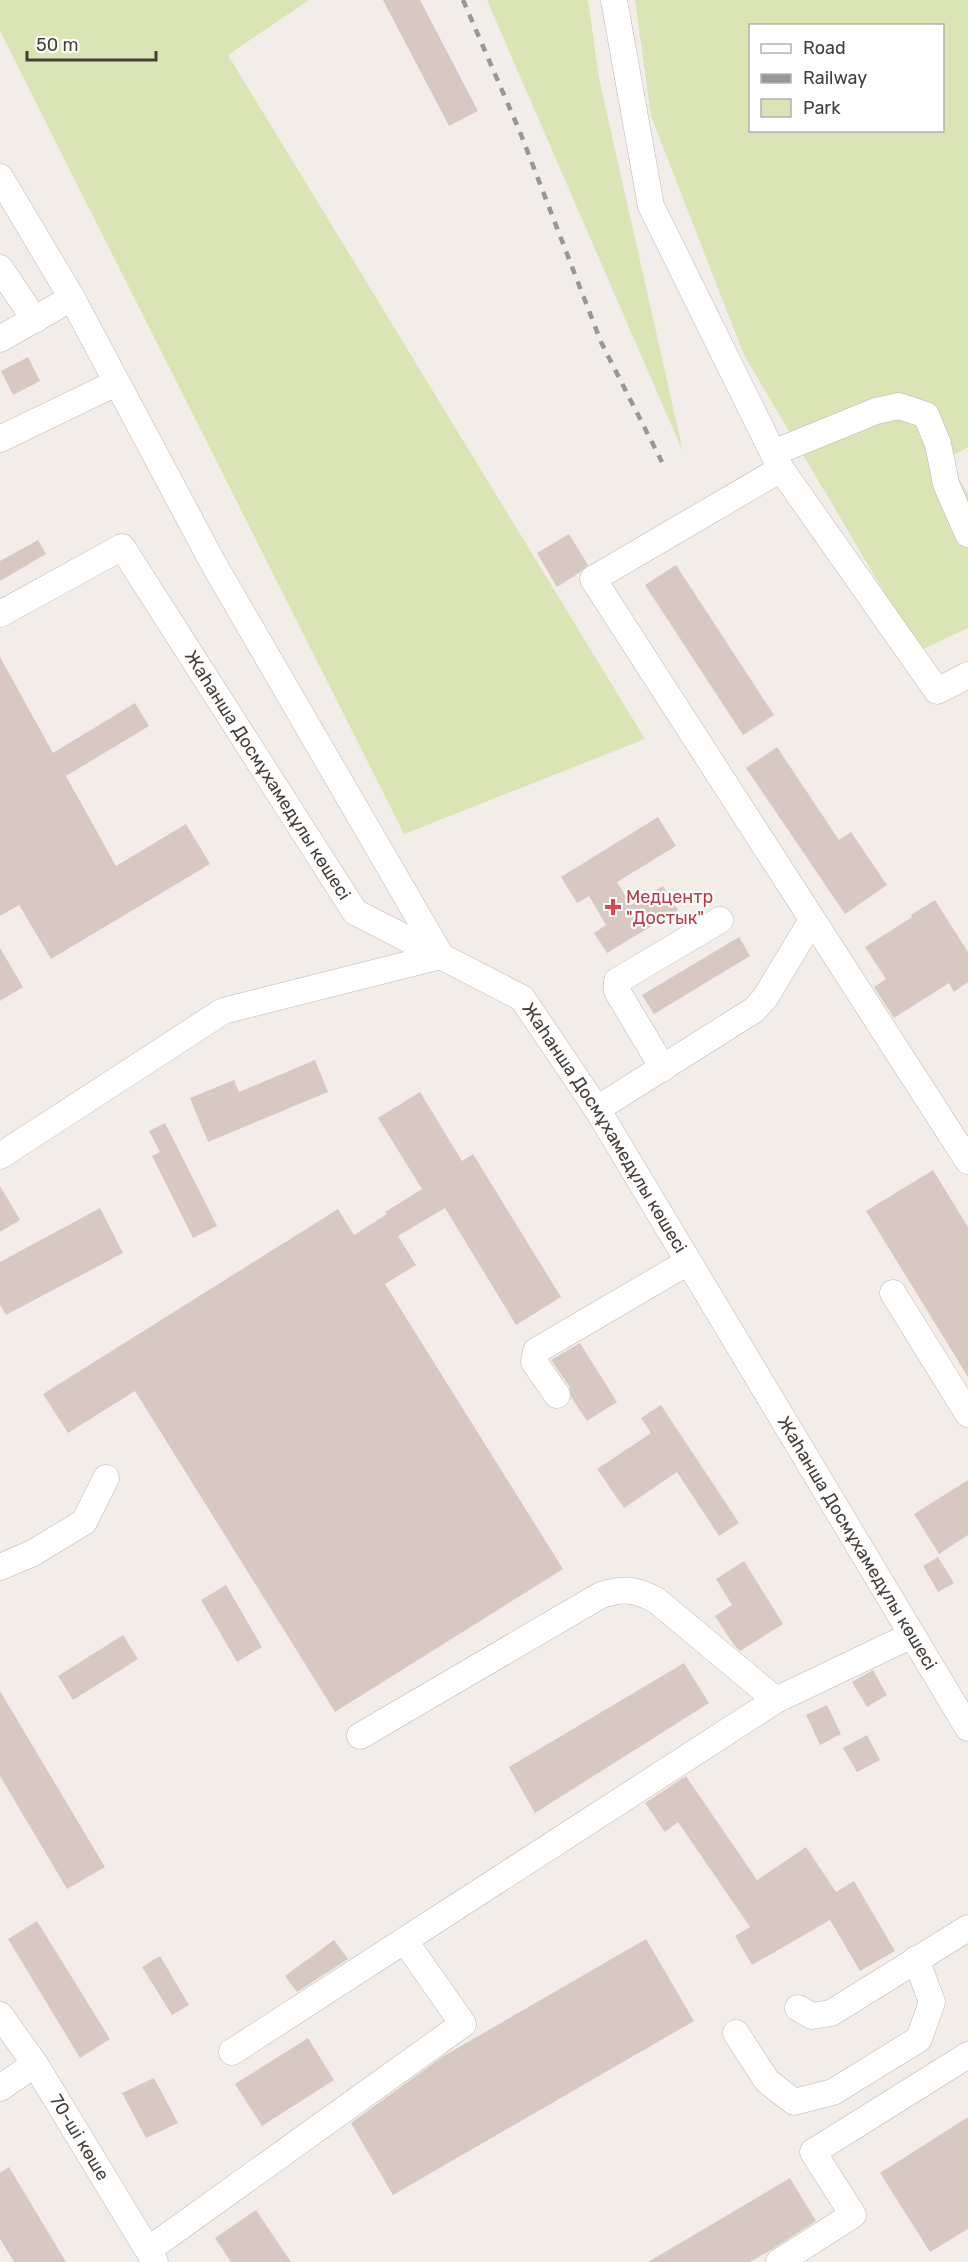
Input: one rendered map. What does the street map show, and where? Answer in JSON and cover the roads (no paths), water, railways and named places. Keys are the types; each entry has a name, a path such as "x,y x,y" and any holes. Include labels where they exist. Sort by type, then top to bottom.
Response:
{"street":[{"path":"614,0 651,206 777,461 937,691 968,675"},
{"path":"0,177 72,298 213,563 441,956 223,1011 0,1156"},
{"path":"0,268 34,320"},
{"path":"0,339 72,298"},
{"path":"0,439 116,383"},
{"path":"968,534 946,484 938,444 927,415 899,406 876,411 777,461 593,579 968,1161"},
{"name":"Жаһанша Досмұхамедұлы көшесі","path":"0,614 122,547 355,912 522,998 597,1109 912,1635 961,1697 968,1728"},
{"path":"663,1068 617,991 617,981 720,920"},
{"path":"597,1109 754,1010 765,998 812,920"},
{"path":"557,1395 534,1362 536,1350 688,1262"},
{"path":"893,1293 968,1414"},
{"path":"0,1567 33,1553 84,1522 106,1478"},
{"path":"360,1736 601,1595 617,1590 636,1590 656,1600 776,1701"},
{"path":"232,2052 776,1701 912,1635"},
{"path":"798,2008 812,2016 831,2013 968,1928"},
{"path":"152,2256 462,2024 405,1941"},
{"path":"736,2033 767,2082 794,2102 833,2092 919,2039 932,2002 916,1959"},
{"name":"70-ші көше","path":"0,2015 35,2064 152,2256"},
{"path":"779,2262 853,2215 813,2152 968,2055"},
{"path":"0,2088 35,2064"}],"railway":[{"path":"463,0 520,132 601,342 662,462"}],"place":[{"name":"Медцентр \"Достык\"","path":"613,907"}]}
